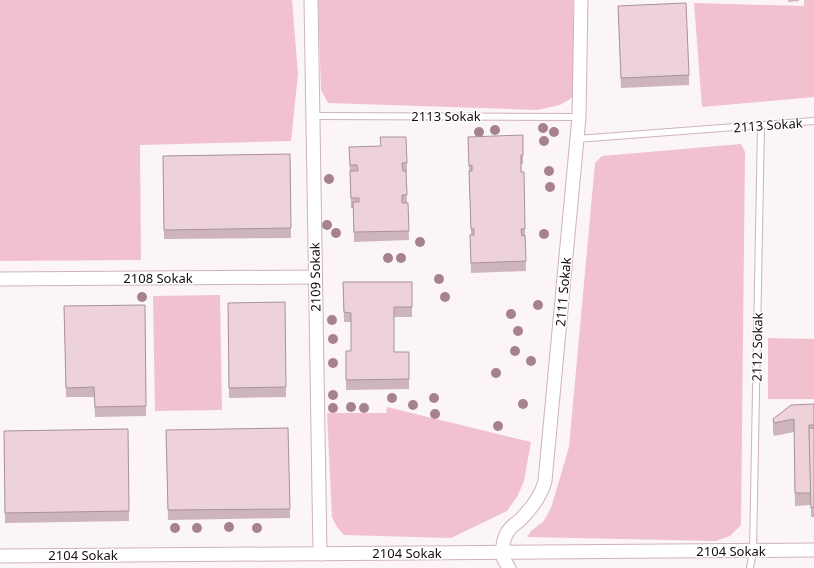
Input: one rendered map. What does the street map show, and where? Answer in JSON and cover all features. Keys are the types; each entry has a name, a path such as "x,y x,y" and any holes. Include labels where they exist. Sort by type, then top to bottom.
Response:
{"street":[{"name":"2109 Sokak","path":"311,0 320,554"},
{"name":"2111 Sokak","path":"503,552 503,544 507,532 537,500 543,490 545,482 580,117 581,0"},
{"name":"2108 Sokak","path":"0,279 315,277"},
{"name":"2104 Sokak","path":"0,556 814,550"},
{"path":"503,552 504,560 509,568"}],"lane":[{"name":"2113 Sokak","path":"313,116 580,117"},
{"name":"2113 Sokak","path":"577,138 814,122"},
{"name":"2112 Sokak","path":"750,568 753,551 761,125"}],"shaded area":[{"path":"0,0 292,0 298,74 291,141 140,145 141,260 0,261"},
{"path":"318,0 573,0 575,96 560,105 537,110 328,103 321,90"},
{"path":"804,0 814,0 814,97 702,107 694,3 804,6"},
{"path":"741,144 745,152 741,525 730,536 716,541 527,537 531,531 543,522 551,508 569,447 595,163 602,156"},
{"path":"220,295 222,410 155,411 153,296"},
{"path":"768,338 814,339 814,399 768,399"},
{"path":"387,407 531,442 524,481 517,497 507,511 451,538 344,535 337,527 332,517 327,413 386,413"}],"building":[{"path":"686,3 689,75 621,78 618,6"},
{"path":"523,135 521,172 524,172 525,229 521,229 522,236 525,235 526,261 471,263 470,235 474,235 474,229 471,229 469,171 472,171 472,165 469,166 468,137"},
{"path":"380,137 406,137 407,163 402,163 403,171 406,171 407,195 402,195 402,203 408,203 409,231 354,232 353,202 359,202 359,198 351,198 350,171 358,171 357,165 350,165 349,147 381,146"},
{"path":"290,154 291,228 164,230 163,156"},
{"path":"343,282 412,282 412,307 394,307 394,352 409,352 409,379 346,380 346,351 351,351 351,313 344,312"},
{"path":"285,302 286,387 229,388 228,303"},
{"path":"145,305 146,406 95,407 94,387 66,388 64,306"},
{"path":"814,404 814,425 809,425 811,493 795,493 794,419 774,423 773,419 791,405"},
{"path":"288,428 290,509 168,510 166,430"},
{"path":"809,428 814,428 814,507 811,508"},
{"path":"128,429 129,511 5,513 4,431"}]}
